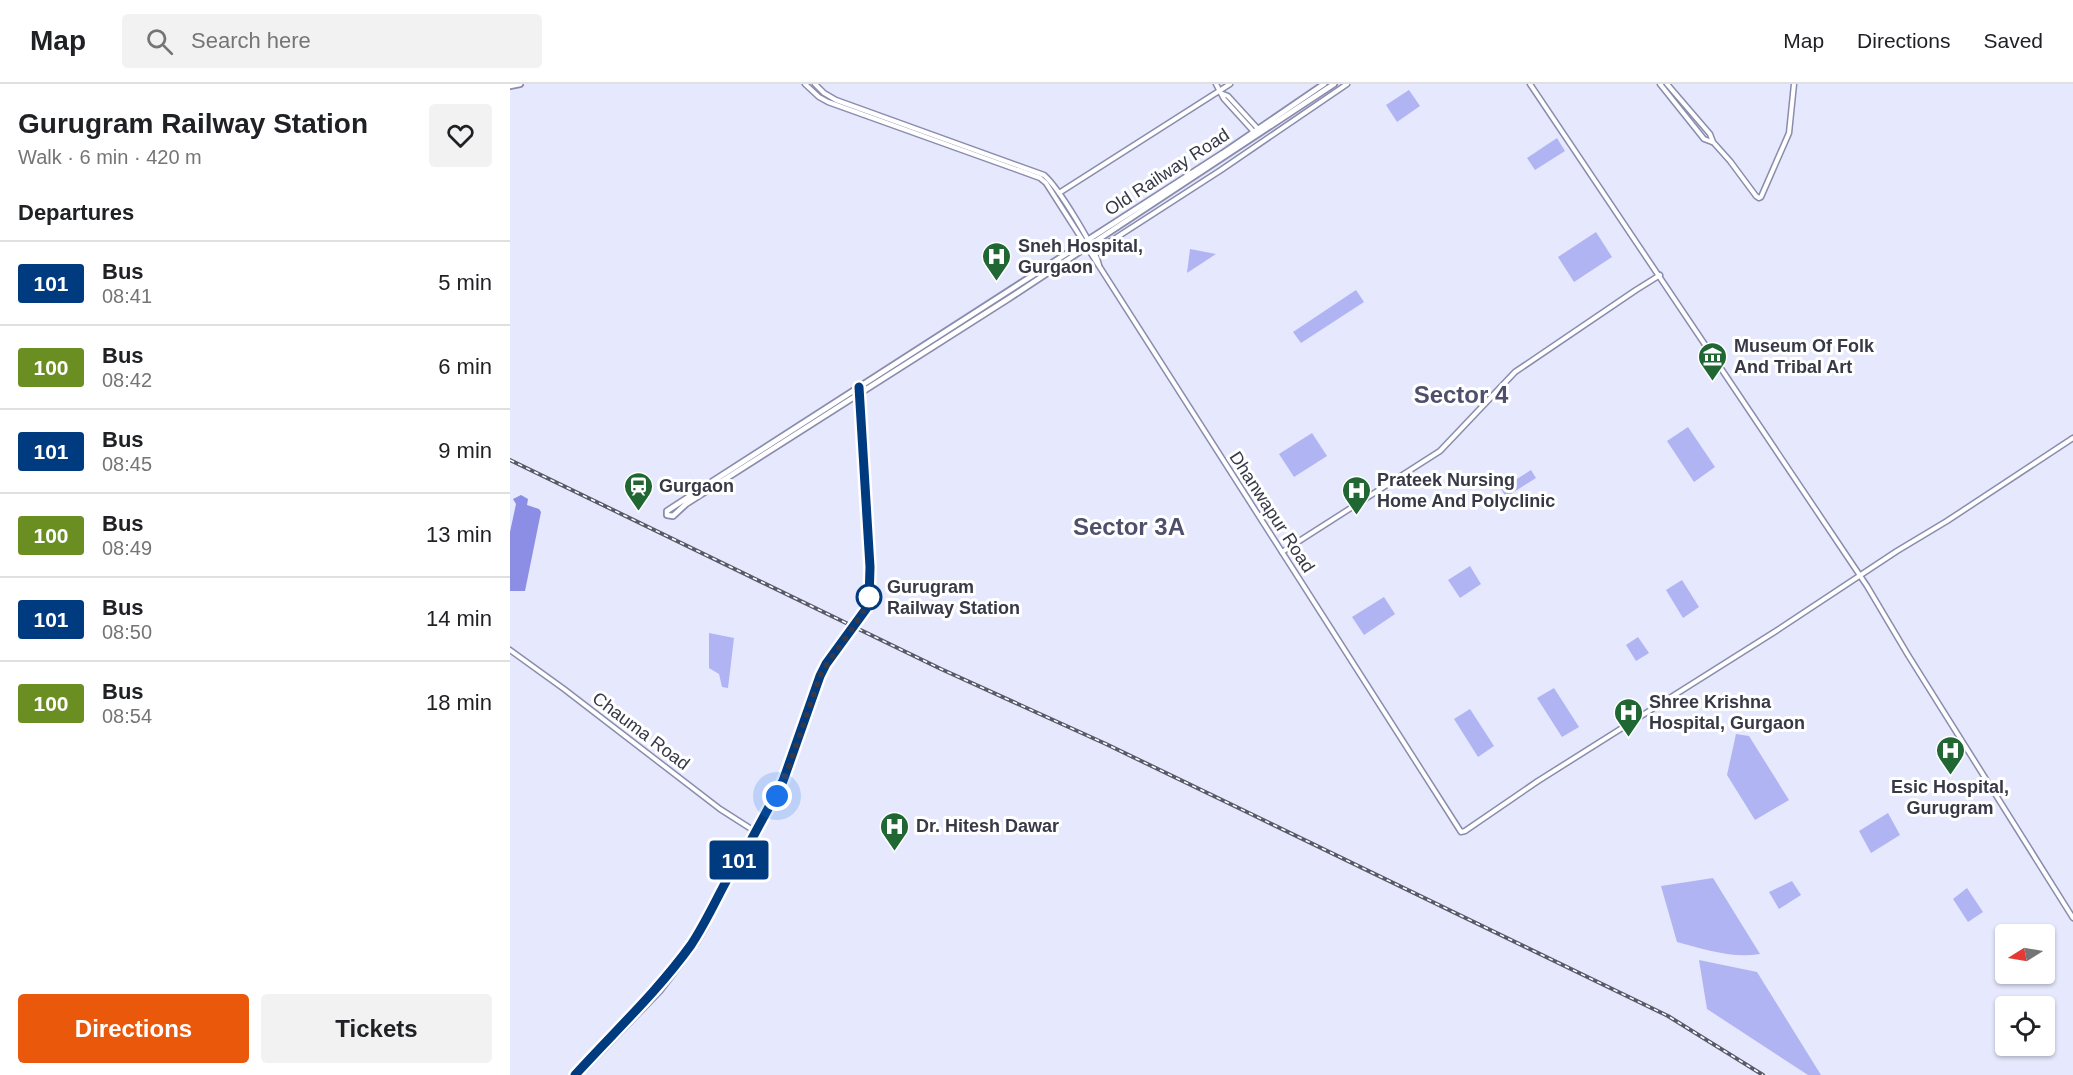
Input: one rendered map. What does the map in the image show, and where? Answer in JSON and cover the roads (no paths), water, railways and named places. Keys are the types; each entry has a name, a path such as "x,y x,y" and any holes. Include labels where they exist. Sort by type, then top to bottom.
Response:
{"main road":[{"path":"510,86 519,84"},
{"name":"Old Railway Road","path":"1324,84 1258,132 1088,246 859,390 693,494 667,511 667,515 673,516 686,504 859,390 1085,241 1258,132 1303,105 1334,84"}],"street":[{"path":"806,84 819,97 828,102 1040,178 1056,194"},
{"path":"815,84 836,100 1041,173 1048,178 1088,246"},
{"path":"1216,84 1224,99 1258,132"},
{"path":"1056,194 1221,92 1230,84"},
{"path":"1093,250 1221,170 1347,84"},
{"path":"1530,84 1859,576 2073,918"},
{"path":"1660,84 1704,139 1713,142"},
{"path":"1667,84 1710,134 1713,142 1759,198 1774,172 1789,133 1794,84"},
{"path":"1303,105 1308,112"},
{"path":"1103,236 1107,243"},
{"name":"Dhanwapur Road","path":"1088,246 1093,250 1099,265 1459,831 1463,832 1859,576"},
{"name":"Dhanwapur Road","path":"1088,246 1096,264 1099,265"},
{"path":"1282,552 1440,451 1511,375 1660,276"},
{"path":"577,1075 651,995 694,943 723,885 738,860 741,859 783,781 826,664 866,609 869,600 870,567 859,390"},
{"path":"1859,576 2073,438"},
{"name":"Chauma Road","path":"510,650 720,809 756,832"}],"railway":[{"path":"510,460 941,669 1106,744 1668,1016 1763,1075"}],"place":[{"name":"Sneh Hospital, Gurgaon","path":"997,282"},
{"name":"Museum Of Folk And Tribal Art","path":"1713,382"},
{"name":"Gurgaon","path":"638,512"},
{"name":"Prateek Nursing Home And Polyclinic","path":"1356,516"},
{"name":"Gurugram Railway Station","path":"869,597"},
{"name":"Shree Krishna Hospital, Gurgaon","path":"1628,738"},
{"name":"Esic Hospital, Gurugram","path":"1950,776"},
{"name":"Dr. Hitesh Dawar","path":"895,852"}],"district":[{"name":"Sector 4","path":"1461,394"},
{"name":"Sector 3A","path":"1129,526"}]}
